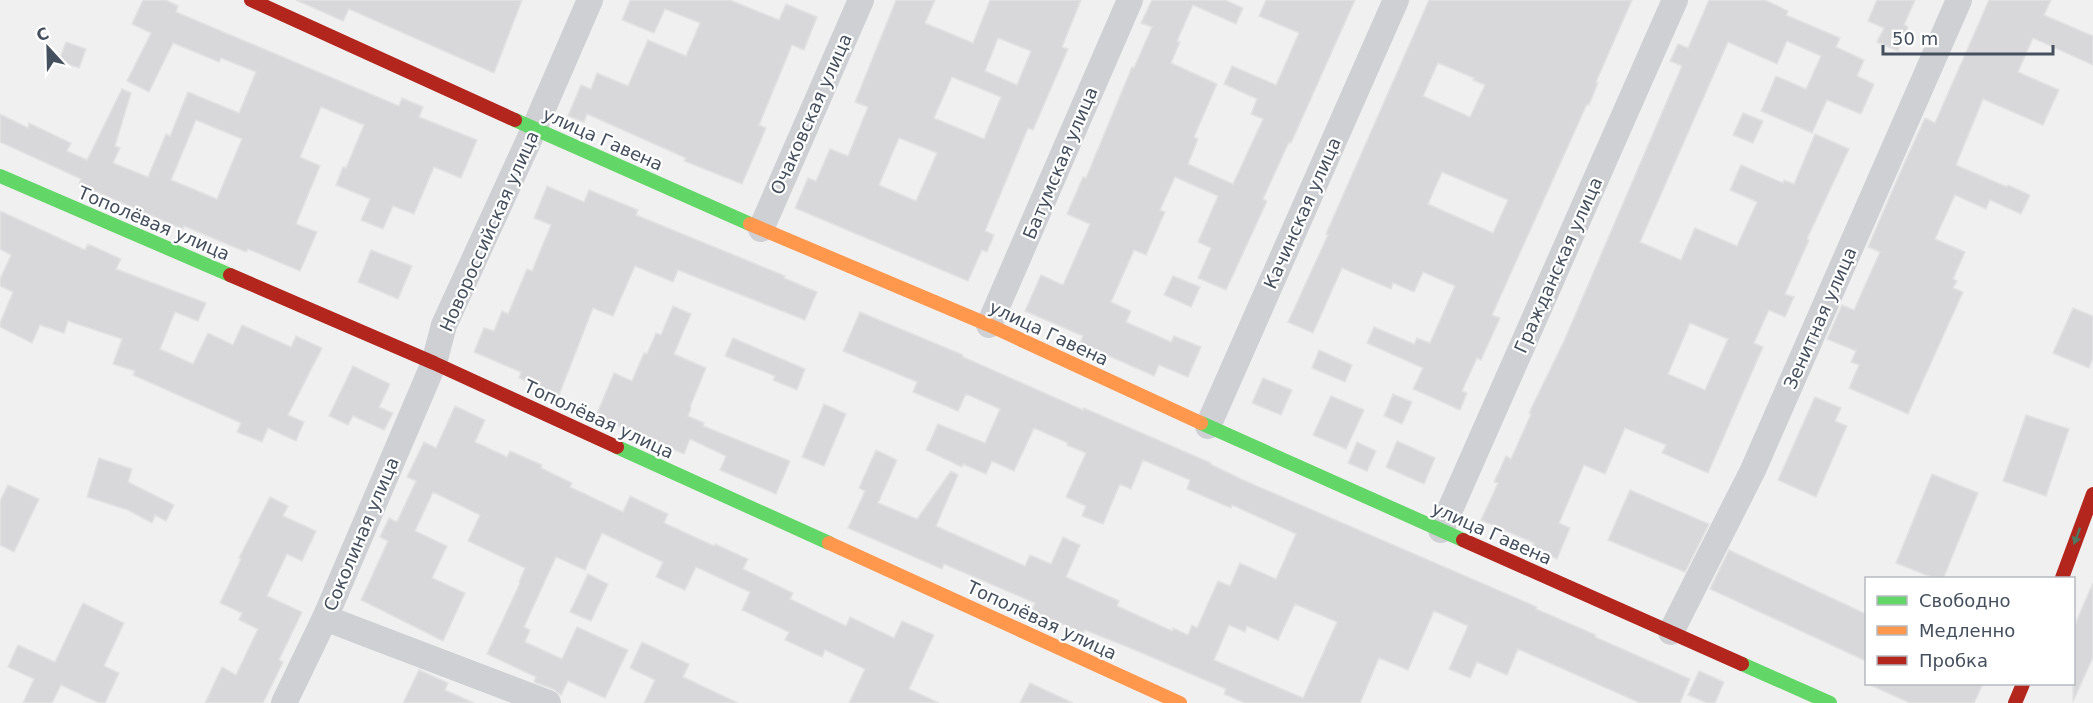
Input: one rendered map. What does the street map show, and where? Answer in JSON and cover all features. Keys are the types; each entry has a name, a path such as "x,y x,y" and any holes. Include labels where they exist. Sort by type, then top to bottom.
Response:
{"street":[{"name":"улица Гавена","path":"251,0 534,129 989,325 1208,426 1830,703"},
{"name":"Новороссийская улица","path":"434,363 444,325 590,0"},
{"name":"Очаковская улица","path":"760,228 861,0"},
{"name":"Батумская улица","path":"989,325 1130,0"},
{"name":"Качинская улица","path":"1208,426 1396,0"},
{"name":"Гражданская улица","path":"1441,530 1675,0"},
{"name":"Зенитная улица","path":"1671,632 1753,470 1959,0"},
{"name":"Тополёвая улица","path":"0,176 434,363 1180,703"},
{"name":"Соколиная улица","path":"284,703 325,618 434,363"},
{"path":"2063,577 2093,494"},
{"path":"325,618 548,703"},
{"path":"2015,703 2023,685"}],"building":[{"path":"143,0 166,0 178,6 176,12 399,106 402,98 423,107 419,117 477,140 461,178 434,167 414,214 393,206 383,229 361,220 370,199 336,185 343,167 346,168 364,125 321,107 300,157 320,166 296,224 317,232 300,271 248,249 246,252 184,226 183,229 145,213 79,184 81,179 0,142 0,114 28,128 29,123 71,143 67,151 87,160 122,89 131,93 115,146 120,148 113,163 148,177 166,134 170,136 188,92 239,113 256,72 221,58 219,62 173,43 149,92 127,81 151,33 132,24","holes":["196,120 242,139 217,199 171,180"]},
{"path":"296,0 522,0 494,73 349,9 343,21"},
{"path":"630,0 730,0 779,20 786,4 817,17 804,50 792,45 759,125 766,128 742,184 684,161 686,158 587,114 584,122 568,116 581,85 591,89 597,73 628,86 648,40 686,56 700,23 665,9 654,33 622,20"},
{"path":"896,0 935,0 925,23 973,43 990,0 1081,0 1062,47 1068,49 1033,130 1028,128 985,231 994,235 987,252 982,250 968,281 795,208 808,178 816,181 830,149 848,156 868,107 855,102","holes":["998,38 1031,51 1017,85 985,71","952,77 1001,97 984,139 934,118","899,138 937,153 916,201 879,185"]},
{"path":"1152,0 1225,0 1243,8 1236,24 1193,5 1177,41 1180,42 1171,63 1217,84 1194,137 1198,139 1188,164 1233,184 1263,119 1251,114 1257,99 1224,84 1232,66 1276,85 1299,33 1259,16 1266,0 1355,0 1291,143 1289,142 1263,199 1267,201 1226,290 1198,278 1211,248 1198,242 1218,196 1175,177 1160,210 1165,212 1146,255 1134,250 1111,302 1131,311 1126,322 1171,342 1174,336 1201,347 1188,377 1159,365 1154,376 1080,343 1083,336 1025,311 1041,275 1063,285 1090,224 1067,214 1083,177 1086,178 1132,67 1134,68 1152,27 1141,23"},
{"path":"1429,0 1632,0 1596,82 1598,83 1589,105 1587,104 1492,315 1500,318 1481,360 1477,358 1462,391 1467,393 1460,410 1413,389 1423,368 1367,343 1374,327 1414,344 1417,338 1430,343 1455,286 1423,272 1414,292 1393,283 1391,289 1342,268 1313,333 1288,322 1328,235 1326,234","holes":["1438,63 1485,85 1470,117 1423,96","1442,172 1508,200 1493,233 1428,204"]},
{"path":"1709,0 1765,0 1788,11 1786,15 1840,38 1836,47 1864,60 1857,76 1874,84 1861,114 1827,100 1812,133 1761,111 1776,76 1806,89 1821,56 1787,41 1777,64 1728,42 1640,242 1681,260 1695,228 1737,246 1757,202 1730,190 1741,165 1783,183 1784,180 1794,184 1815,134 1849,149 1807,239 1809,240 1785,294 1794,297 1785,317 1769,310 1754,343 1763,347 1708,473 1662,453 1666,445 1625,428 1605,474 1584,465 1559,523 1570,528 1557,559 1532,547 1534,543 1481,520 1498,483 1494,482 1506,456 1511,459 1531,414 1529,413 1564,341 1682,66 1670,61 1678,44 1688,48","holes":["1690,323 1728,339 1705,390 1668,374"]},
{"path":"1877,0 1915,0 1904,25 1908,27 1898,51 1877,42 1884,28 1868,21"},
{"path":"1989,0 2051,0 2044,15 2093,36 2093,65 2033,38 2018,72 2059,90 2043,125 1983,99 1956,165 2030,195 2021,214 1990,200 1986,209 1955,195 1935,239 1965,252 1953,279 1957,281 1953,288 1963,292 1908,414 1849,388 1859,365 1851,362 1856,351 1827,339 1842,305 1854,310 1880,252 1868,247 1903,166 1925,118 1935,123"},
{"path":"66,42 86,49 79,68 59,61"},
{"path":"1743,113 1763,121 1753,143 1733,135"},
{"path":"547,186 584,202 589,190 638,210 636,215 785,276 784,278 817,292 805,320 678,270 673,282 635,266 613,316 593,308 559,395 519,378 521,372 474,352 484,328 494,331 502,311 508,314 527,269 532,271 551,225 534,218"},
{"path":"0,211 85,250 88,244 121,259 116,269 206,303 198,321 175,312 160,349 193,364 208,333 233,345 242,325 291,347 296,336 322,348 288,415 304,422 296,441 268,428 262,442 237,432 241,423 133,375 135,371 113,364 122,339 68,321 64,333 40,325 32,343 0,327 13,292 0,286 0,279 11,255 0,249"},
{"path":"371,250 412,266 398,299 358,282"},
{"path":"1173,276 1200,287 1191,307 1164,295"},
{"path":"673,306 691,314 674,354 706,368 688,416 704,423 703,426 790,461 776,494 720,470 726,456 690,439 684,454 596,416 614,373 632,381 656,333 661,335"},
{"path":"2073,308 2093,316 2093,358 2089,368 2053,353"},
{"path":"860,312 1537,607 1536,609 1596,635 1595,637 1690,679 1680,703 1640,703 1518,649 1507,675 1477,662 1470,678 1449,669 1468,626 1434,611 1408,670 1379,658 1360,703 1245,703 1224,694 1226,689 1135,650 1085,630 1083,633 1032,611 1035,603 944,564 942,569 848,528 865,491 859,488 876,450 897,460 878,503 917,519 951,471 958,475 936,526 1025,566 1030,555 1051,564 1063,537 1080,545 1066,577 1119,601 1117,606 1172,631 1173,628 1188,635 1192,625 1197,628 1218,581 1230,586 1240,563 1276,579 1296,534 1232,505 1231,508 1187,489 1190,480 1143,460 1131,489 1120,484 1103,524 1082,516 1086,506 1066,497 1086,453 1034,428 1014,471 992,461 986,474 963,464 962,467 926,450 938,424 985,443 1000,409 966,394 958,411 913,392 917,382 843,351","holes":["1295,604 1337,622 1303,698 1214,660 1229,625 1245,632 1247,626 1278,640"]},
{"path":"733,338 805,369 797,390 773,380 775,376 725,356"},
{"path":"1319,350 1352,365 1345,382 1312,368"},
{"path":"353,366 390,384 379,407 393,413 384,430 353,416 348,425 329,416"},
{"path":"1263,378 1292,390 1281,415 1252,403"},
{"path":"1393,394 1412,402 1402,424 1384,416"},
{"path":"1331,396 1364,410 1346,449 1313,435"},
{"path":"1815,397 1841,408 1835,421 1847,426 1816,497 1778,480"},
{"path":"824,404 846,414 824,466 802,457"},
{"path":"455,406 485,420 475,442 507,457 510,451 542,465 541,468 572,483 570,487 623,512 630,496 668,514 664,523 748,559 743,569 793,593 790,599 846,626 850,617 894,638 902,621 934,635 909,689 939,703 849,703 865,669 825,650 822,657 785,640 789,632 742,610 750,592 696,567 685,590 656,577 663,562 602,533 585,570 556,557 524,627 530,630 525,642 562,659 577,627 628,650 605,698 568,681 561,695 553,689 534,682 536,677 487,654 525,568 468,541 480,515 433,492 415,531 447,546 432,578 465,593 443,641 361,600 388,541 380,537 389,518 397,522 416,481 407,477 424,442 436,448"},
{"path":"2026,415 2069,429 2046,496 2003,481"},
{"path":"1397,441 1435,458 1424,484 1386,467"},
{"path":"1357,442 1376,451 1367,471 1348,463"},
{"path":"99,458 132,469 128,482 174,505 166,521 155,515 152,523 128,510 87,497"},
{"path":"1932,474 1978,493 1944,577 1931,577 1896,563"},
{"path":"8,485 39,499 14,552 0,545 0,501"},
{"path":"1630,490 1709,524 1685,572 1608,540"},
{"path":"270,497 288,506 283,516 316,531 302,561 287,554 267,596 302,612 279,660 283,662 263,703 205,703 222,667 236,675 258,629 239,620 242,613 220,603 241,559 239,558"},
{"path":"1729,550 1865,614 1865,661 1710,589"},
{"path":"588,574 608,584 591,621 570,612"},
{"path":"2093,583 2093,657 2073,702 2073,685 2075,685 2075,624"},
{"path":"83,603 124,623 104,666 119,673 105,703 99,703 61,685 52,703 23,703 34,679 8,667 18,645 55,662"},
{"path":"642,642 689,664 683,677 738,703 644,703 655,680 630,668"},
{"path":"419,670 448,683 445,690 474,703 403,703"},
{"path":"1699,671 1724,682 1715,703 1707,703 1688,695"},
{"path":"1030,683 1073,703 1020,703"},
{"path":"1870,685 1983,685 1974,703 1910,703"}],"traffic: fast":[{"path":"515,120 750,224"},
{"path":"0,176 230,275"},
{"path":"1201,423 1463,540"},
{"path":"617,447 829,543"},
{"path":"1742,664 1830,703"}],"traffic: slow":[{"path":"750,224 989,325 1201,423"},
{"path":"829,543 1180,703"}],"traffic: jam":[{"path":"251,0 515,120"},
{"path":"230,275 434,363 617,447"},
{"path":"2062,577 2093,494"},
{"path":"1463,540 1742,664"},
{"path":"2015,703 2023,685"}]}
